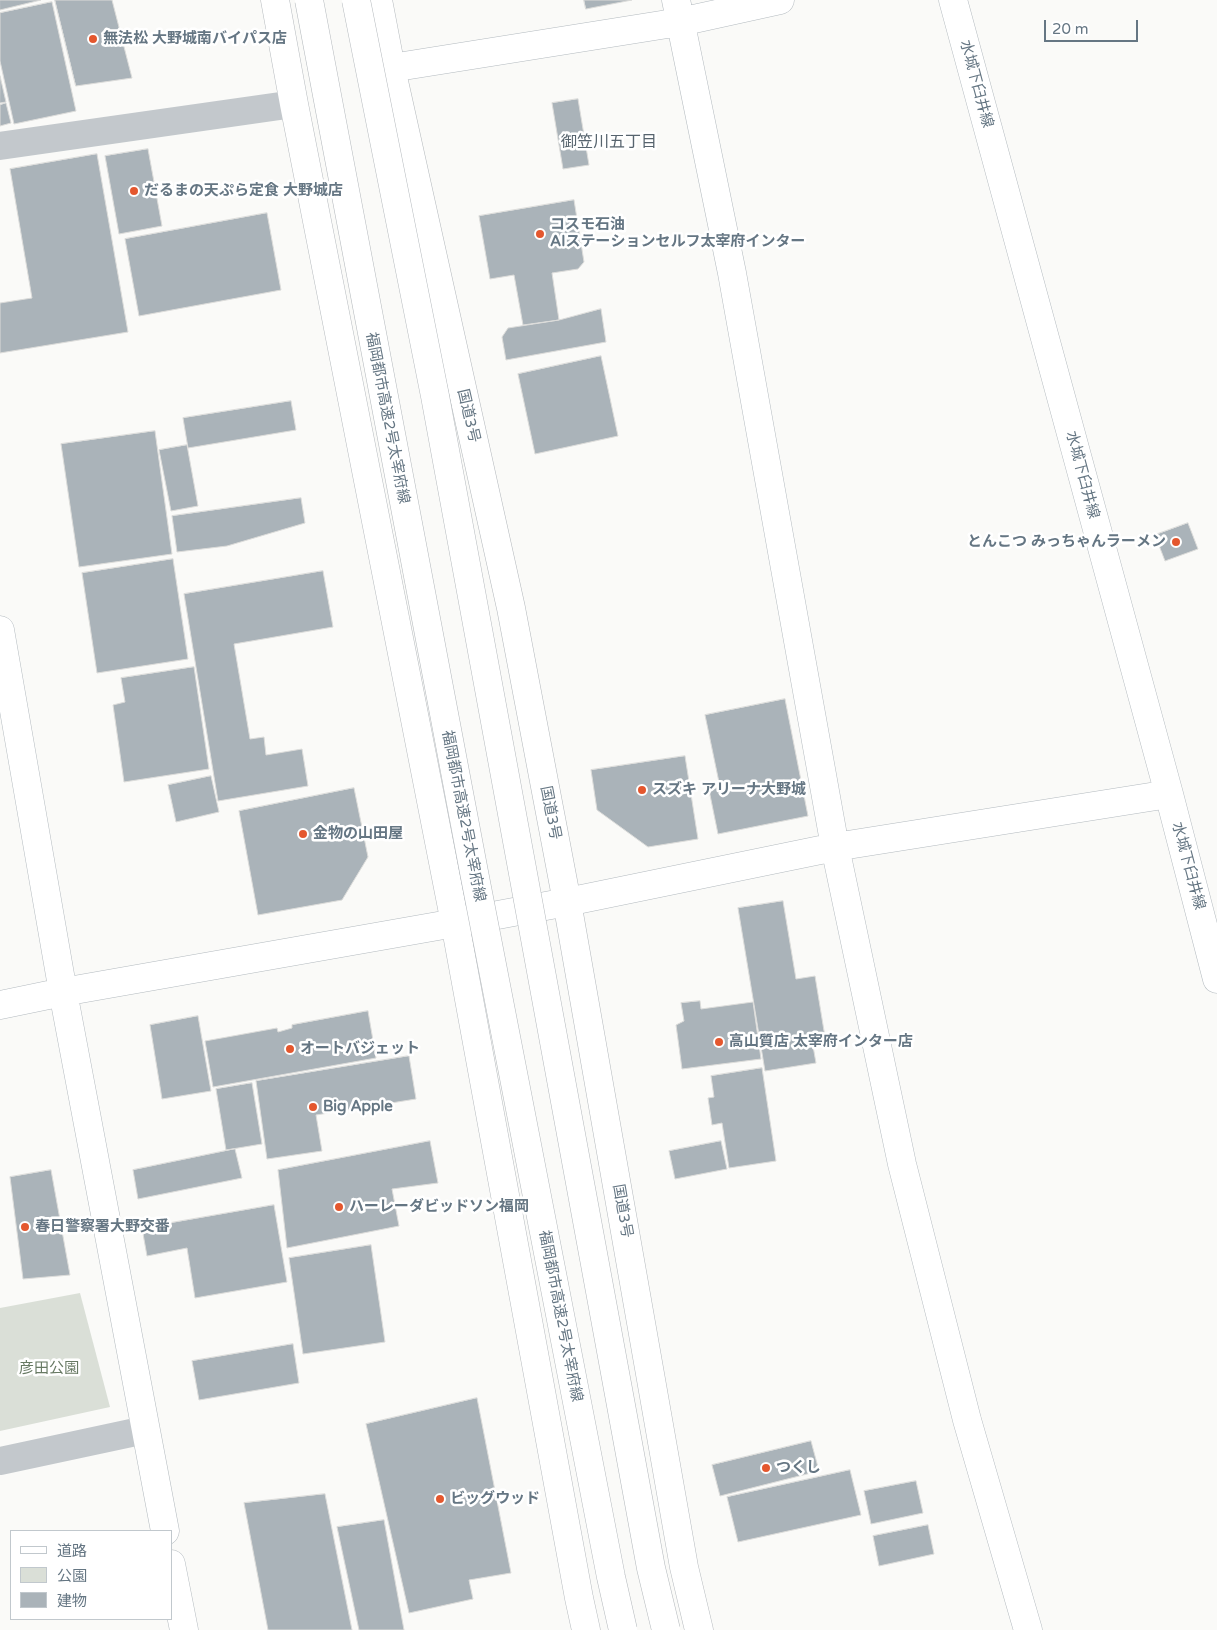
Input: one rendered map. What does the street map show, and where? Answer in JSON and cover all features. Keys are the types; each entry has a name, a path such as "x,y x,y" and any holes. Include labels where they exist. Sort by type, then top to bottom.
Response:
{"main road":[{"path":"275,0 455,923 586,1630"},
{"name":"福岡都市高速2号太宰府線","path":"309,0 476,882 609,1568 623,1630"},
{"path":"356,0 435,396 651,1568 666,1630"},
{"name":"国道3号","path":"378,0 391,68 511,608 568,902 684,1567 699,1630"},
{"path":"391,68 678,11 780,0"},
{"name":"水城下臼井線","path":"953,0 1169,794 1217,979"},
{"path":"678,11 732,273 835,847 902,1164 968,1420 1028,1630"},
{"path":"0,630 63,992 165,1530"},
{"path":"0,1005 63,992 568,902 835,847 1169,794"},
{"path":"172,1569 184,1630"}],"street":[{"path":"0,146 294,104"},
{"path":"0,1461 145,1430"}],"green space":[{"name":"彦田公園","path":"80,1293 110,1407 0,1431 0,1308"}],"building":[{"path":"0,0 41,0 0,10"},
{"name":"無法松 大野城南バイパス店","path":"55,0 112,0 132,78 76,86"},
{"path":"584,0 632,0 586,9"},
{"path":"52,2 76,111 14,124 0,61 0,13"},
{"path":"0,76 6,102 0,103"},
{"path":"578,99 589,165 563,169 552,103"},
{"path":"6,103 11,123 0,126 0,105"},
{"name":"だるまの天ぷら定食 大野城店","path":"148,149 162,226 119,234 105,156"},
{"path":"97,154 128,332 0,353 0,303 32,298 10,169"},
{"path":"574,200 584,262 578,269 552,273 559,320 523,325 514,275 490,279 479,216"},
{"path":"267,213 281,290 139,316 125,239"},
{"path":"601,309 606,342 506,360 502,337 508,328 559,320"},
{"path":"601,356 618,436 535,454 518,374"},
{"path":"291,401 296,430 188,448 183,418"},
{"path":"155,431 172,554 79,567 61,444"},
{"path":"187,445 198,506 171,511 159,450"},
{"path":"301,498 305,523 227,546 177,552 172,516"},
{"name":"とんこつ みっちゃんラーメン","path":"1188,523 1198,549 1165,561 1155,535"},
{"path":"173,559 188,659 97,673 82,573"},
{"path":"323,571 333,627 234,644 250,739 264,737 266,755 302,749 308,786 218,801 184,594"},
{"path":"194,667 209,769 124,782 113,705 125,702 121,678"},
{"path":"785,699 808,816 718,834 709,790 720,787 705,715"},
{"name":"スズキ アリーナ大野城","path":"685,756 698,839 648,847 597,810 591,770"},
{"path":"211,776 219,812 176,822 168,785"},
{"name":"金物の山田屋","path":"354,788 368,857 342,900 258,915 239,811"},
{"path":"783,901 796,979 815,976 826,1043 813,1046 816,1063 765,1071 738,908"},
{"name":"高山質店 太宰府インター店","path":"700,1001 701,1009 753,1002 761,1059 682,1069 676,1025 684,1021 681,1003"},
{"name":"オートバジェット","path":"368,1011 376,1058 213,1087 205,1041 277,1028 278,1032 292,1028 292,1025"},
{"path":"198,1016 211,1091 162,1099 150,1025"},
{"name":"Big Apple","path":"409,1056 416,1099 316,1115 322,1151 267,1159 256,1081"},
{"path":"762,1068 776,1161 729,1168 722,1123 712,1125 708,1098 714,1097 711,1076"},
{"path":"252,1083 262,1144 226,1150 216,1089"},
{"name":"ハーレーダビッドソン福岡","path":"430,1141 438,1183 392,1189 399,1226 287,1248 278,1170"},
{"path":"721,1141 727,1169 675,1179 669,1151"},
{"path":"235,1149 242,1178 138,1199 133,1170"},
{"path":"51,1170 70,1275 23,1279 10,1177"},
{"path":"274,1205 287,1282 195,1298 187,1248 147,1256 142,1228"},
{"path":"371,1245 385,1342 303,1354 289,1258"},
{"path":"293,1344 299,1383 199,1400 192,1361"},
{"name":"ビッグウッド","path":"477,1398 511,1573 469,1580 473,1599 409,1613 366,1424"},
{"name":"つくし","path":"811,1441 819,1471 720,1496 712,1465"},
{"path":"850,1470 861,1515 738,1542 727,1497"},
{"path":"916,1481 923,1513 871,1524 864,1491"},
{"path":"325,1494 352,1630 268,1630 244,1503"},
{"path":"384,1520 404,1630 359,1630 337,1527"},
{"path":"928,1525 934,1554 879,1566 873,1536"}],"place":[{"name":"無法松 大野城南バイパス店","path":"93,39"},
{"name":"だるまの天ぷら定食 大野城店","path":"134,191"},
{"name":"コスモ石油 AIステーションセルフ太宰府インター","path":"540,234"},
{"name":"とんこつ みっちゃんラーメン","path":"1176,542"},
{"name":"スズキ アリーナ大野城","path":"642,790"},
{"name":"金物の山田屋","path":"303,834"},
{"name":"高山質店 太宰府インター店","path":"719,1042"},
{"name":"オートバジェット","path":"290,1049"},
{"name":"Big Apple","path":"313,1107"},
{"name":"ハーレーダビッドソン福岡","path":"339,1207"},
{"name":"春日警察署大野交番","path":"25,1227"},
{"name":"つくし","path":"766,1468"},
{"name":"ビッグウッド","path":"440,1499"}],"district":[{"name":"御笠川五丁目","path":"609,143"}]}
